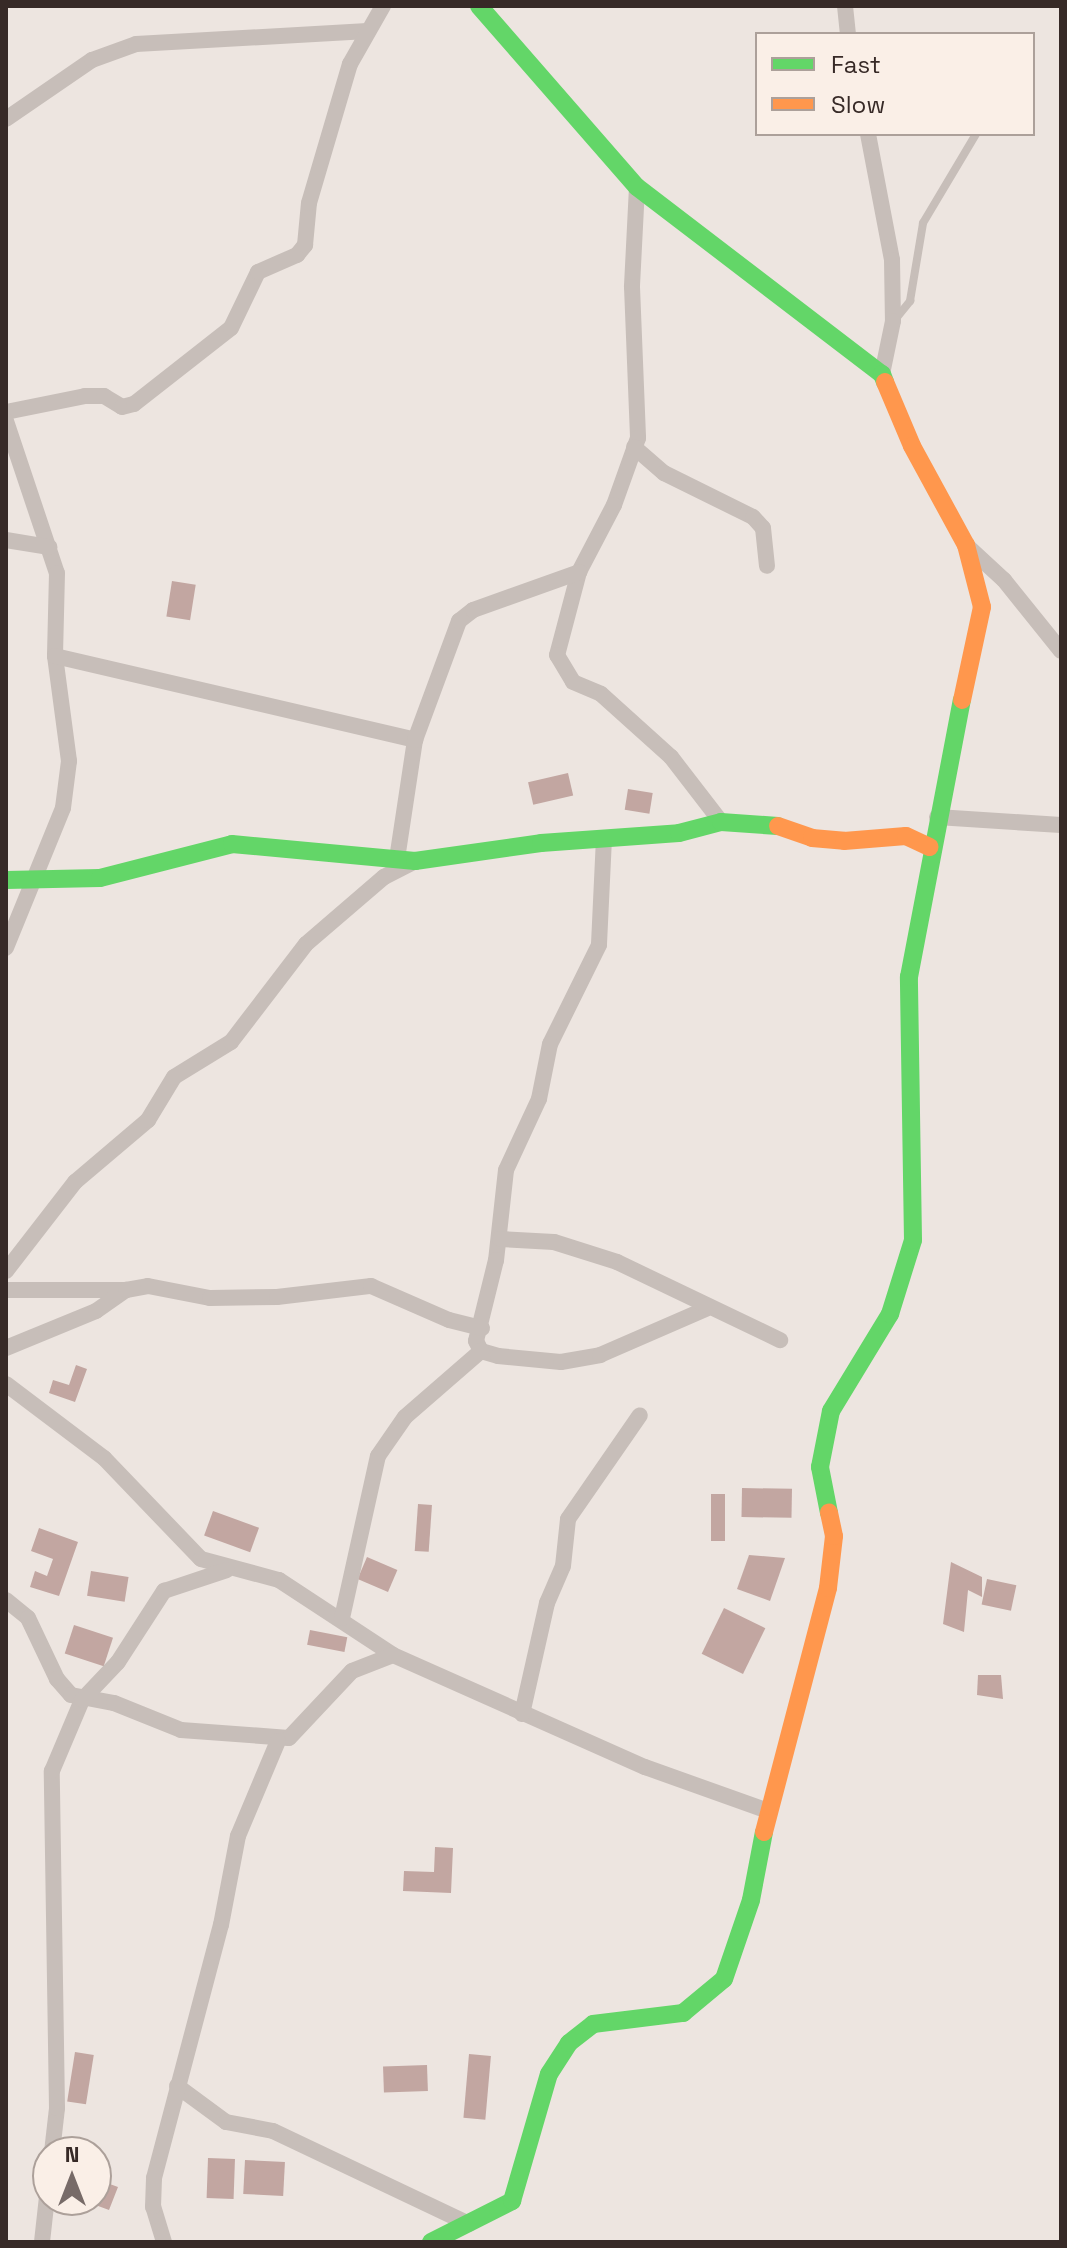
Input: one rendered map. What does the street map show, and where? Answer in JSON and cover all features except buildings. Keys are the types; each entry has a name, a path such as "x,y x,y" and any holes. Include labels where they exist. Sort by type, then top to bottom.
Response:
{"street":[{"path":"6,412 85,396 104,396 122,407 134,404 231,328 258,272 297,255 305,245 317,177 350,64 383,6"},
{"path":"431,2242 504,2207 519,2189 549,2074 569,2043 607,2020 683,2013 724,1979 751,1900 768,1811 828,1588 834,1536 820,1467 823,1438 831,1411 890,1314 913,1240 909,977 930,847 981,627 981,595 966,545 912,446 882,374 637,187 479,6"},
{"path":"845,6 848,32"},
{"path":"6,119 92,60 136,44 368,31"},
{"path":"868,136 889,233 893,321 882,374"},
{"path":"637,187 632,287 641,419 614,505 579,572 559,636 559,667 573,682 601,694 671,757 721,822"},
{"path":"6,421 57,573 55,656 69,761 63,808 6,948"},
{"path":"634,447 664,473 753,517 763,528 767,566"},
{"path":"6,540 49,547"},
{"path":"966,545 1004,580 1061,651"},
{"path":"6,1271 75,1182 148,1120 174,1077 231,1042 306,944 406,860 415,740 459,621 473,610 579,572"},
{"path":"55,656 415,740"},
{"path":"937,817 1061,825"},
{"path":"6,880 100,878 232,844 406,860 604,838 679,833 721,822 776,825 812,838 844,841 906,836 930,847"},
{"path":"481,1351 476,1341 482,1328 500,1239 506,1170 539,1099 550,1044 599,945 604,838"},
{"path":"500,1239 554,1242 617,1262 706,1309 780,1340"},
{"path":"6,1290 126,1290 165,1286 210,1298 277,1297 371,1286 449,1320 482,1328"},
{"path":"6,1348 96,1311 126,1290"},
{"path":"481,1351 539,1363 600,1355 706,1309"},
{"path":"342,1618 378,1456 405,1417 481,1351"},
{"path":"6,1384 104,1458 192,1552 227,1570 279,1580 342,1618 393,1655 522,1714 645,1767 768,1811"},
{"path":"522,1714 547,1603 563,1566 568,1519 640,1415"},
{"path":"54,2136 57,2108 50,1787 82,1700 118,1662 164,1591 227,1570"},
{"path":"6,1600 28,1618 57,1679 82,1700 114,1703 181,1730 278,1741 296,1733 352,1671 393,1655"},
{"path":"164,2242 152,2187 221,1925 238,1836 278,1741"},
{"path":"177,2086 226,2122 273,2131 469,2224"},
{"path":"42,2242 45,2216"}],"lane":[{"path":"893,321 910,301 923,223 975,136"}],"traffic: fast":[{"path":"479,6 637,187 882,374 885,382"},
{"path":"829,1513 820,1467 831,1411 890,1314 913,1240 909,977 962,700"},
{"path":"6,880 100,878 232,844 415,861 541,843 679,833 721,822 778,826"},
{"path":"431,2242 512,2201 549,2074 569,2043 593,2024 683,2013 724,1979 751,1900 764,1832"}],"traffic: slow":[{"path":"885,382 912,446 966,545 982,607 962,700"},
{"path":"778,826 812,838 844,841 906,836 930,847"},
{"path":"764,1832 828,1588 834,1536 829,1513"}]}
